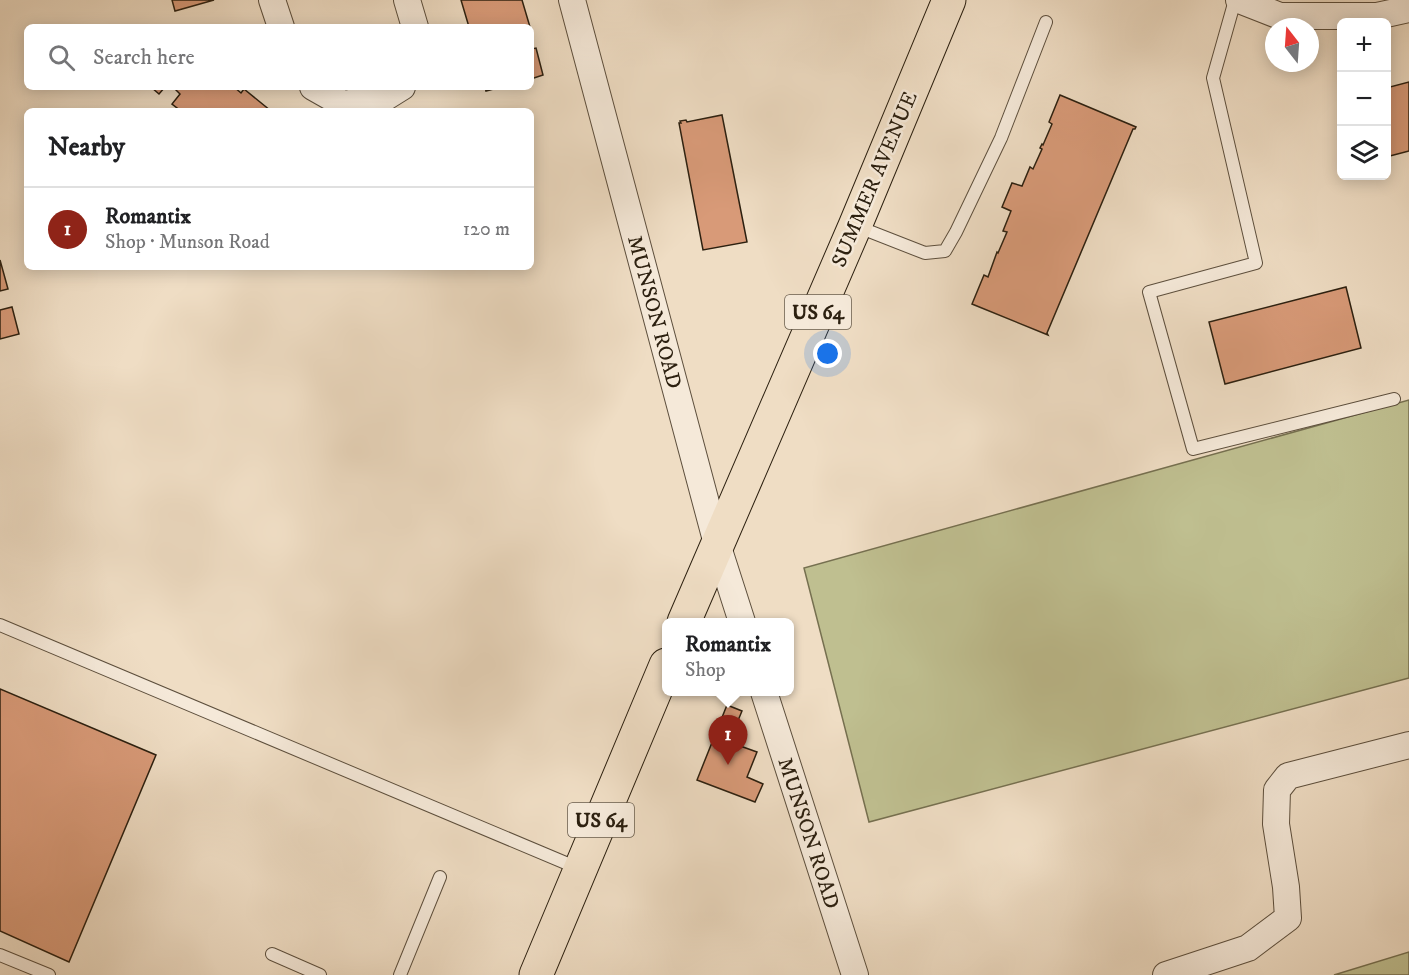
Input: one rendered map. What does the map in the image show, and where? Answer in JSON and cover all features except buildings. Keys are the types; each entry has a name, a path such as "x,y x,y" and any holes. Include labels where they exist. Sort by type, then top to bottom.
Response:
{"main road":[{"name":"SUMMER AVENUE","path":"686,618 855,226 949,0"},
{"name":"US 64","path":"536,975 662,675"}],"street":[{"path":"272,0 280,24"},
{"path":"407,0 414,24"},
{"name":"MUNSON ROAD","path":"572,0 717,544 741,618"},
{"path":"1237,0 1280,16 1377,16 1409,9"},
{"path":"318,90 343,104 386,98 398,90"},
{"name":"MUNSON ROAD","path":"765,696 855,975"},
{"path":"1166,975 1248,948 1288,918 1286,887 1276,824 1276,790 1288,776 1409,745"}],"lane":[{"path":"1237,0 1214,78 1256,263 1149,292 1192,449 1395,399"},
{"path":"855,226 925,253 945,251 1001,138 1046,22"},
{"path":"0,626 580,870"},
{"path":"400,975 440,877"},
{"path":"272,954 320,975"},
{"path":"0,955 49,975"}],"green space":[{"path":"1409,400 1409,678 869,822 804,568"},
{"path":"1409,952 1409,975 1334,975"}],"place":[{"name":"Romantix","path":"728,765"}]}
